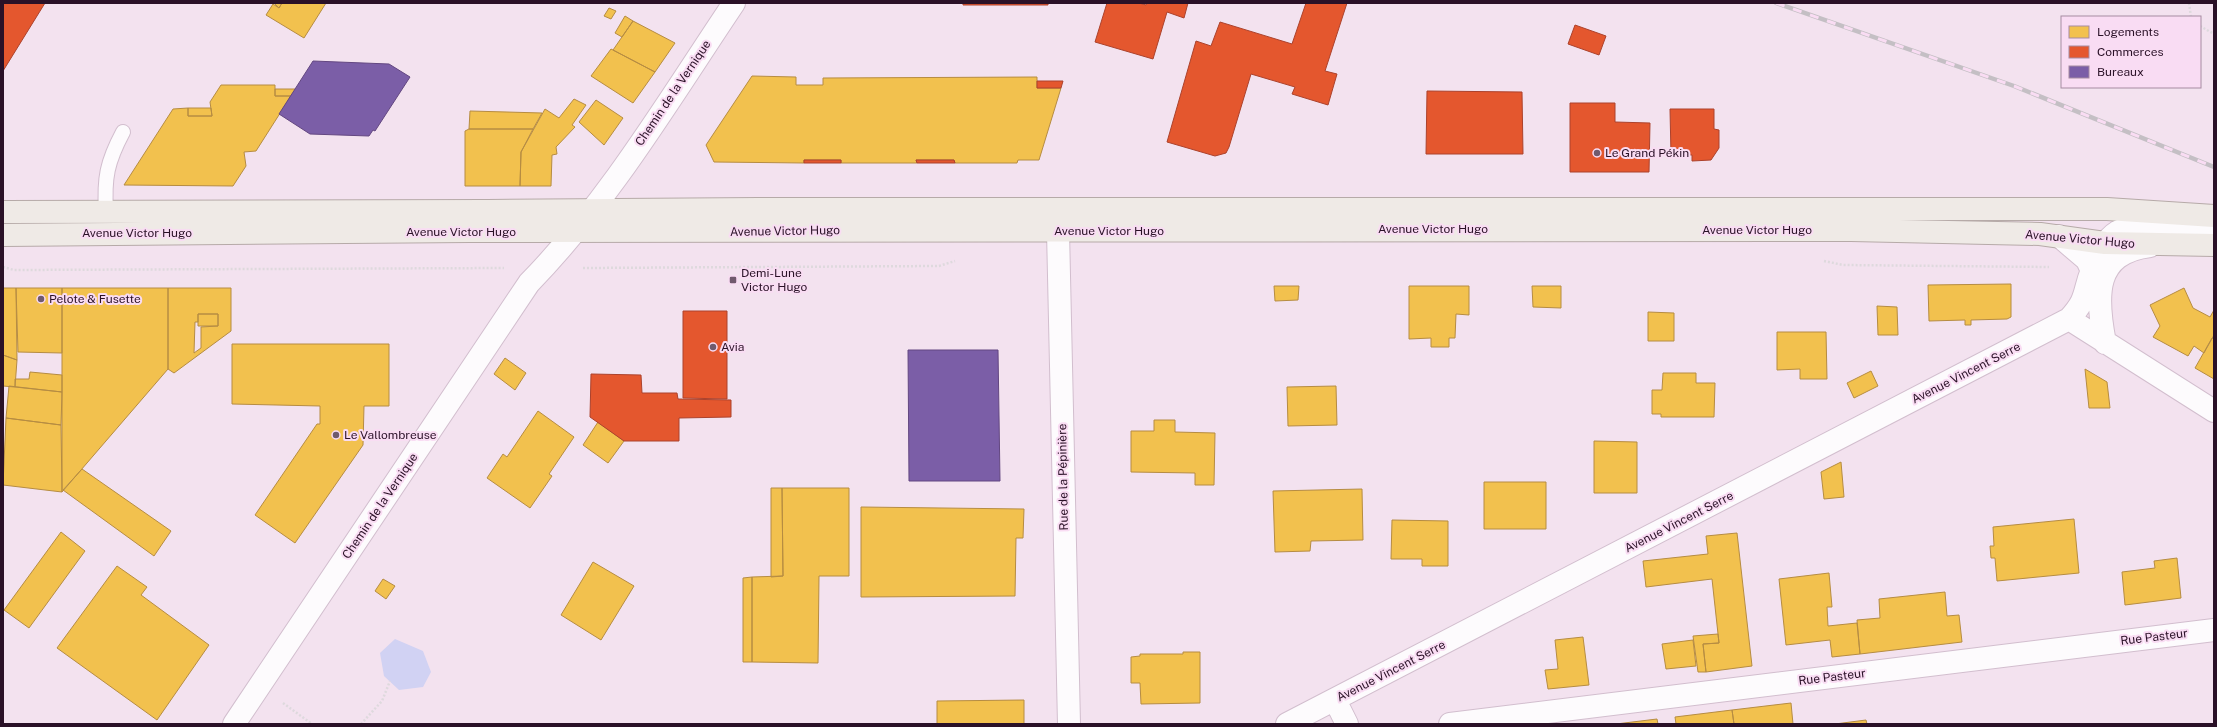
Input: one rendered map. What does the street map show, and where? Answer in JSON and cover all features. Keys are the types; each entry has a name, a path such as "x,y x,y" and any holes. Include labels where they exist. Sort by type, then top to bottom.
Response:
{"main road":[{"name":"Avenue Victor Hugo","path":"3,212 760,209 2107,209 2214,216"},
{"name":"Avenue Victor Hugo","path":"3,235 469,231 1835,230 2059,236 2105,243 2214,245"}],"street":[{"name":"Chemin de la Vernique","path":"234,724 529,282 573,232 612,183 734,3"},
{"path":"2214,225 2132,227 2117,232 2105,243 2092,270 2088,291 2080,308 2070,319 2105,343 2214,411"},
{"name":"Rue de la Pépinière","path":"1058,231 1069,724"},
{"path":"2059,236 2088,260 2092,270"},
{"path":"2105,343 2100,318 2100,298 2105,270 2115,258 2136,248 2160,244"},
{"name":"Avenue Vincent Serre","path":"1287,724 2070,319"},
{"name":"Rue Pasteur","path":"1450,724 2214,630"},
{"path":"1335,700 1347,724"}],"lane":[{"path":"106,211 105,189 111,155 123,132"}],"path":[{"path":"2189,3 2190,16"},
{"path":"2201,27 2214,34"},
{"path":"361,724 382,701 390,681"},
{"path":"279,700 312,724"}],"shaded area":[{"path":"395,639 423,651 431,672 423,687 399,690 384,676 380,653"}],"building: Logements":[{"path":"274,3 282,3 279,8"},
{"path":"282,3 326,3 304,38 266,15 273,4 279,8"},
{"path":"609,8 616,11 611,19 604,16"},
{"path":"625,16 633,21 622,37 615,33"},
{"path":"633,21 675,43 655,72 613,50"},
{"path":"611,49 655,72 633,103 591,76"},
{"path":"752,76 796,77 796,85 823,85 823,78 1037,77 1037,88 1061,88 1039,160 1018,160 1017,163 955,163 954,160 916,160 917,163 841,163 841,160 804,160 804,163 714,162 706,145"},
{"path":"221,85 275,85 275,96 291,96 256,151 244,152 246,166 233,186 124,185 173,109 188,108 188,116 212,116 210,102"},
{"path":"275,89 296,89 291,96 275,96"},
{"path":"574,99 586,105 572,125 575,127 556,147 557,154 552,155 551,186 520,186 521,152 545,109 559,118"},
{"path":"596,100 623,118 604,145 579,122"},
{"path":"188,108 211,108 212,116 188,116"},
{"path":"470,111 542,113 533,129 469,129"},
{"path":"469,129 533,129 521,152 520,186 465,186 465,131"},
{"path":"2011,284 2011,317 2007,319 1971,320 1971,325 1965,325 1965,320 1929,321 1928,285"},
{"path":"1274,286 1299,286 1298,300 1275,301"},
{"path":"1409,286 1469,286 1469,315 1456,314 1455,338 1449,338 1449,347 1431,347 1431,338 1409,339"},
{"path":"1532,286 1561,286 1561,308 1533,307"},
{"path":"3,288 16,288 17,360 3,355"},
{"path":"16,288 62,288 62,353 18,352"},
{"path":"62,288 168,288 168,369 62,492"},
{"path":"168,288 231,288 231,331 174,373 168,369","holes":["198,314 218,314 218,326 201,327 201,348 194,353 195,322 198,322"]},
{"path":"2184,288 2193,308 2210,317 2214,310 2214,335 2204,353 2194,346 2188,356 2153,337 2160,326 2150,305"},
{"path":"1877,306 1897,307 1898,335 1878,335"},
{"path":"1648,312 1674,313 1674,341 1648,341"},
{"path":"198,314 218,314 218,326 198,326"},
{"path":"1777,332 1826,332 1827,379 1800,379 1800,369 1777,370"},
{"path":"2212,338 2214,339 2214,379 2195,368"},
{"name":"Le Vallombreuse","path":"232,344 389,344 389,406 364,406 363,445 295,543 255,515 317,424 320,424 320,406 232,404"},
{"path":"3,355 17,360 15,387 3,386"},
{"path":"505,358 526,373 515,390 494,374"},
{"path":"2085,369 2107,382 2110,408 2089,408"},
{"path":"1871,371 1878,386 1854,398 1847,383"},
{"path":"30,372 62,375 62,392 15,387 15,379 29,379"},
{"path":"1663,373 1696,373 1696,383 1715,383 1714,417 1661,417 1661,414 1652,414 1652,390 1662,390"},
{"path":"9,386 62,392 61,425 6,418"},
{"path":"1336,386 1337,425 1288,426 1287,387"},
{"path":"538,411 574,437 549,474 552,476 530,508 487,478 503,454 507,457"},
{"path":"6,418 61,425 62,492 3,485"},
{"path":"1154,420 1175,420 1175,432 1215,433 1214,485 1195,485 1195,473 1131,472 1131,431 1154,431"},
{"path":"598,422 624,441 608,463 583,445"},
{"path":"1594,441 1637,442 1637,493 1594,493"},
{"path":"1841,462 1844,497 1824,499 1821,472"},
{"path":"82,469 171,531 154,556 63,490"},
{"path":"1484,482 1546,482 1546,529 1484,529"},
{"path":"771,488 782,488 783,576 771,577"},
{"path":"782,488 849,488 849,576 819,576 818,663 752,662 752,577 783,576"},
{"path":"1362,489 1363,540 1311,541 1310,551 1275,552 1273,491"},
{"path":"861,507 1024,509 1023,538 1016,538 1015,596 861,597"},
{"path":"2074,519 2079,573 1997,581 1995,558 1991,558 1990,546 1994,546 1993,527"},
{"path":"1392,520 1448,521 1448,566 1422,566 1422,559 1391,559"},
{"path":"61,532 85,551 29,628 4,610"},
{"path":"1737,533 1752,666 1706,672 1703,644 1719,643 1712,579 1646,587 1643,561 1708,554 1706,536"},
{"path":"2177,558 2181,598 2125,605 2122,572 2155,568 2154,561"},
{"path":"593,562 634,586 601,640 561,615"},
{"path":"117,566 147,587 141,595 209,645 157,720 57,648"},
{"path":"1829,573 1832,607 1827,607 1828,626 1857,623 1860,654 1832,657 1830,640 1786,645 1779,579"},
{"path":"752,577 752,662 743,662 743,578"},
{"path":"383,579 395,586 386,599 375,591"},
{"path":"1945,592 1947,616 1959,615 1962,642 1860,654 1857,620 1880,618 1879,599"},
{"path":"1718,634 1719,643 1703,644 1706,672 1698,672 1693,636"},
{"path":"1583,637 1589,685 1548,689 1545,670 1558,669 1555,640"},
{"path":"1693,640 1696,666 1666,669 1662,644"},
{"path":"1183,652 1200,652 1200,703 1141,704 1140,683 1131,683 1131,657 1140,656 1140,654 1183,654"},
{"path":"1024,700 1024,724 937,724 937,701"},
{"path":"1791,703 1793,724 1734,724 1732,710"},
{"path":"1732,710 1734,724 1676,724 1675,717"},
{"path":"1657,719 1658,724 1616,724"},
{"path":"1866,720 1867,724 1835,724"}],"building: Commerces":[{"path":"3,3 45,3 3,71"},
{"path":"963,3 1048,3 1048,5 963,5"},
{"path":"1107,3 1139,3 1146,5 1147,3 1188,3 1184,18 1167,12 1153,59 1095,42"},
{"path":"1306,3 1347,3 1325,71 1337,74 1328,105 1292,94 1295,87 1251,74 1226,153 1215,156 1167,142 1196,41 1211,46 1220,22 1292,44"},
{"path":"1575,25 1606,36 1599,55 1568,44"},
{"path":"1037,81 1063,81 1061,88 1037,88"},
{"path":"1427,91 1522,92 1523,154 1426,154"},
{"path":"1570,103 1615,103 1615,122 1650,123 1649,172 1570,172"},
{"path":"1670,109 1714,109 1714,129 1719,130 1719,148 1711,160 1692,161 1692,155 1671,155"},
{"path":"804,160 841,160 841,163 804,163"},
{"path":"916,160 954,160 955,163 917,163"},
{"path":"683,311 727,311 727,399 683,398"},
{"path":"591,374 641,375 642,393 677,393 678,399 731,400 731,417 679,418 679,441 624,441 590,417"}],"building: Bureaux":[{"path":"313,61 389,64 410,77 375,131 373,130 369,136 310,134 279,114"},
{"path":"908,350 998,350 1000,481 909,481"}],"railway":[{"path":"1776,3 2014,86 2214,167"}],"place":[{"name":"Le Grand Pékin","path":"1597,153"},
{"name":"Demi-Lune Victor Hugo","path":"733,280"},
{"name":"Pelote & Fusette","path":"41,299"},
{"name":"Avia","path":"713,347"},
{"name":"Le Vallombreuse","path":"336,435"}]}
